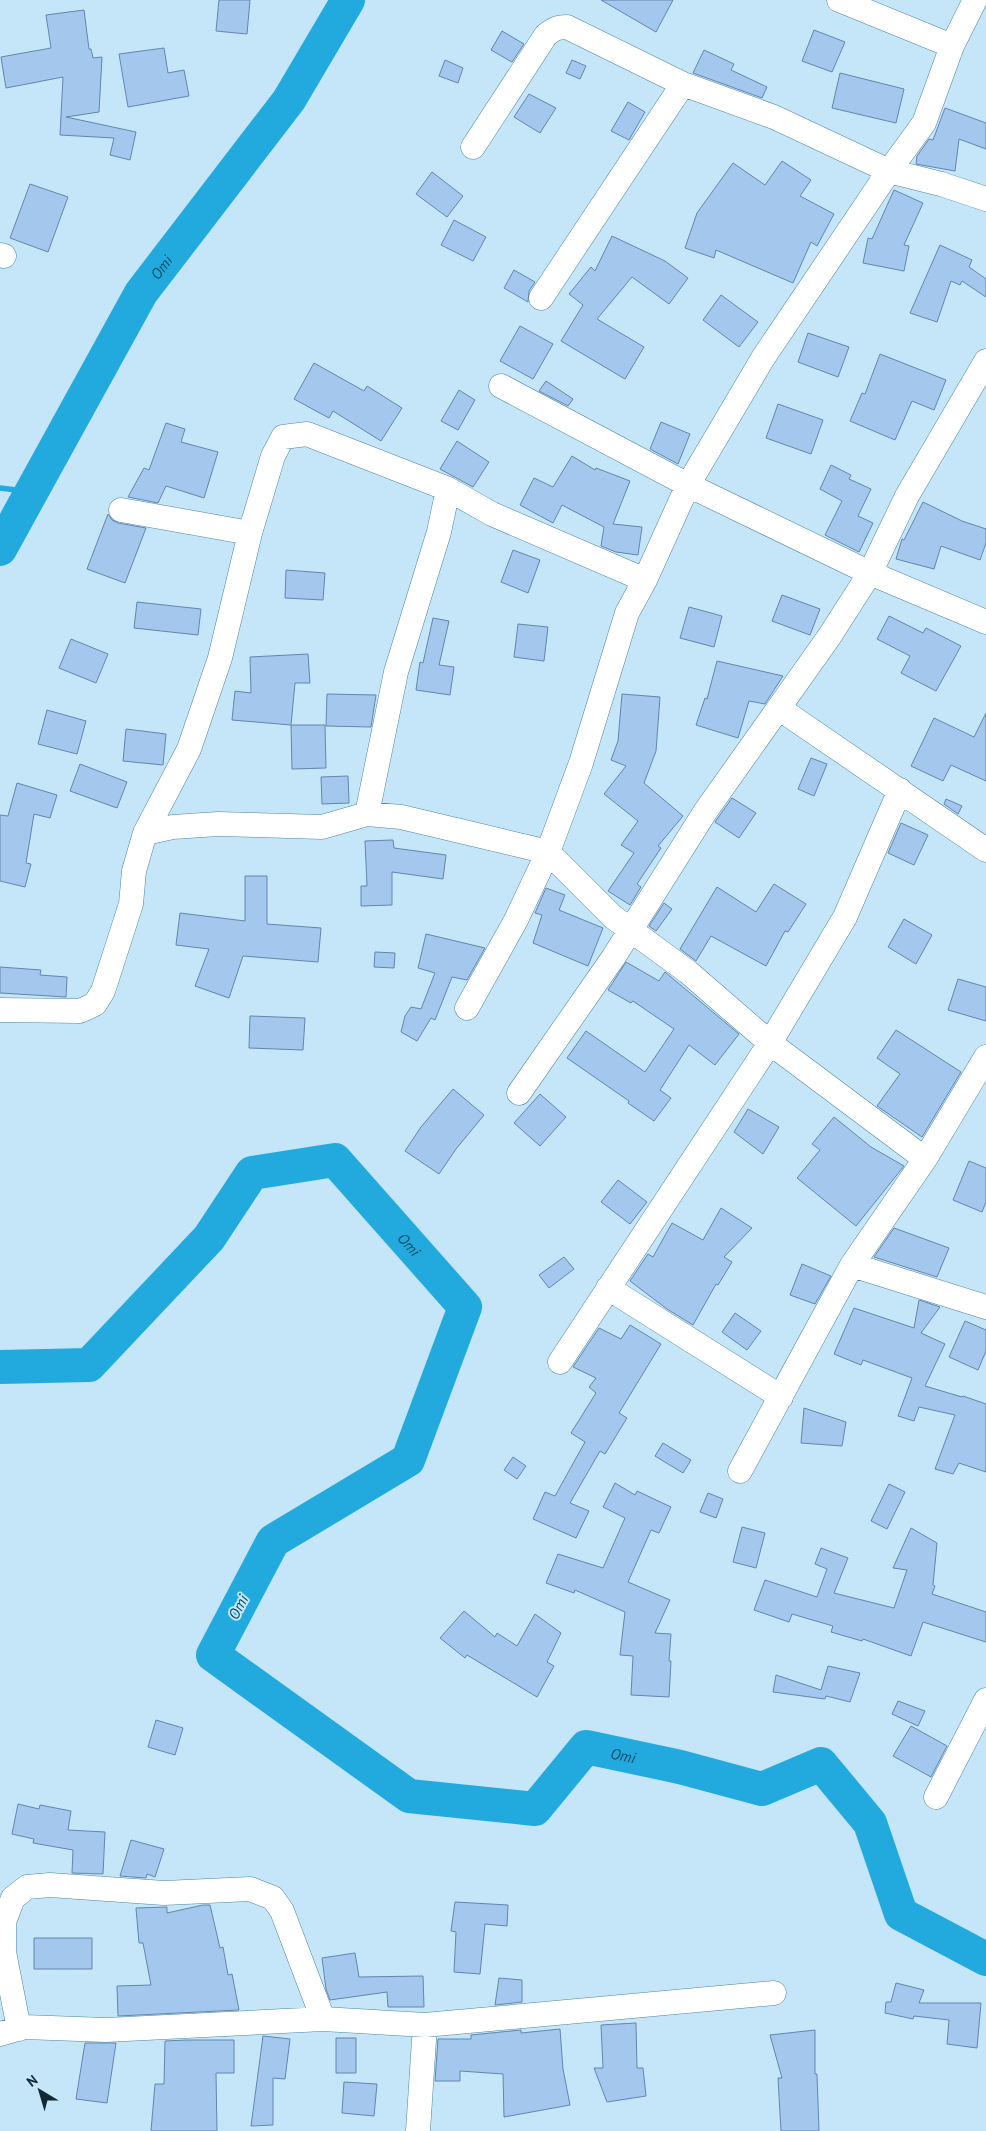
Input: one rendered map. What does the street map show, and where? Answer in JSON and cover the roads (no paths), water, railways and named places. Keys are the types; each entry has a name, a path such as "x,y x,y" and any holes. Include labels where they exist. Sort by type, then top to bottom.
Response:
{"street":[{"path":"839,0 952,46"},
{"path":"467,1008 516,920 548,852 581,763 627,614 645,580 688,485 763,358 889,171 924,123 952,46 975,0"},
{"path":"473,147 546,35 554,28 567,27 683,84 774,118 889,171 941,184 986,199"},
{"path":"541,298 683,84"},
{"path":"519,1093 632,931 705,812 780,709 870,573 908,496 986,361"},
{"path":"501,386 688,485 870,573 986,622"},
{"path":"0,1010 80,1011 95,1004 103,991 132,904 134,871 146,833 189,749 220,658 250,533 273,456 283,437 307,434 448,489 492,514 645,580"},
{"path":"367,814 396,672 439,532 448,489"},
{"path":"121,510 250,533"},
{"path":"780,709 986,850"},
{"path":"560,1362 770,1043 845,917 900,790"},
{"path":"146,833 174,827 218,824 322,826 367,814 401,817 548,852 613,918 688,972 770,1043 925,1159"},
{"path":"740,1471 852,1265 925,1159 986,1057"},
{"path":"852,1265 986,1307"},
{"path":"608,1288 781,1397"},
{"path":"936,1797 986,1700"},
{"path":"323,2019 282,1911 273,1898 250,1889 164,1893 50,1885 27,1887 13,1898 4,1922 9,2031 24,2027 106,2030 323,2019 425,2025 774,1994"},
{"path":"418,2131 425,2025"}],"waterway":[{"name":"Omi","path":"0,549 141,293 289,100 348,0"},
{"path":"0,488 32,492"},
{"name":"Omi","path":"0,1367 89,1365 209,1238 252,1173 335,1160 465,1307 408,1460 273,1541 213,1655 409,1796 535,1809 586,1747 680,1767 762,1789 821,1764 870,1823 901,1914 986,1959"}]}
